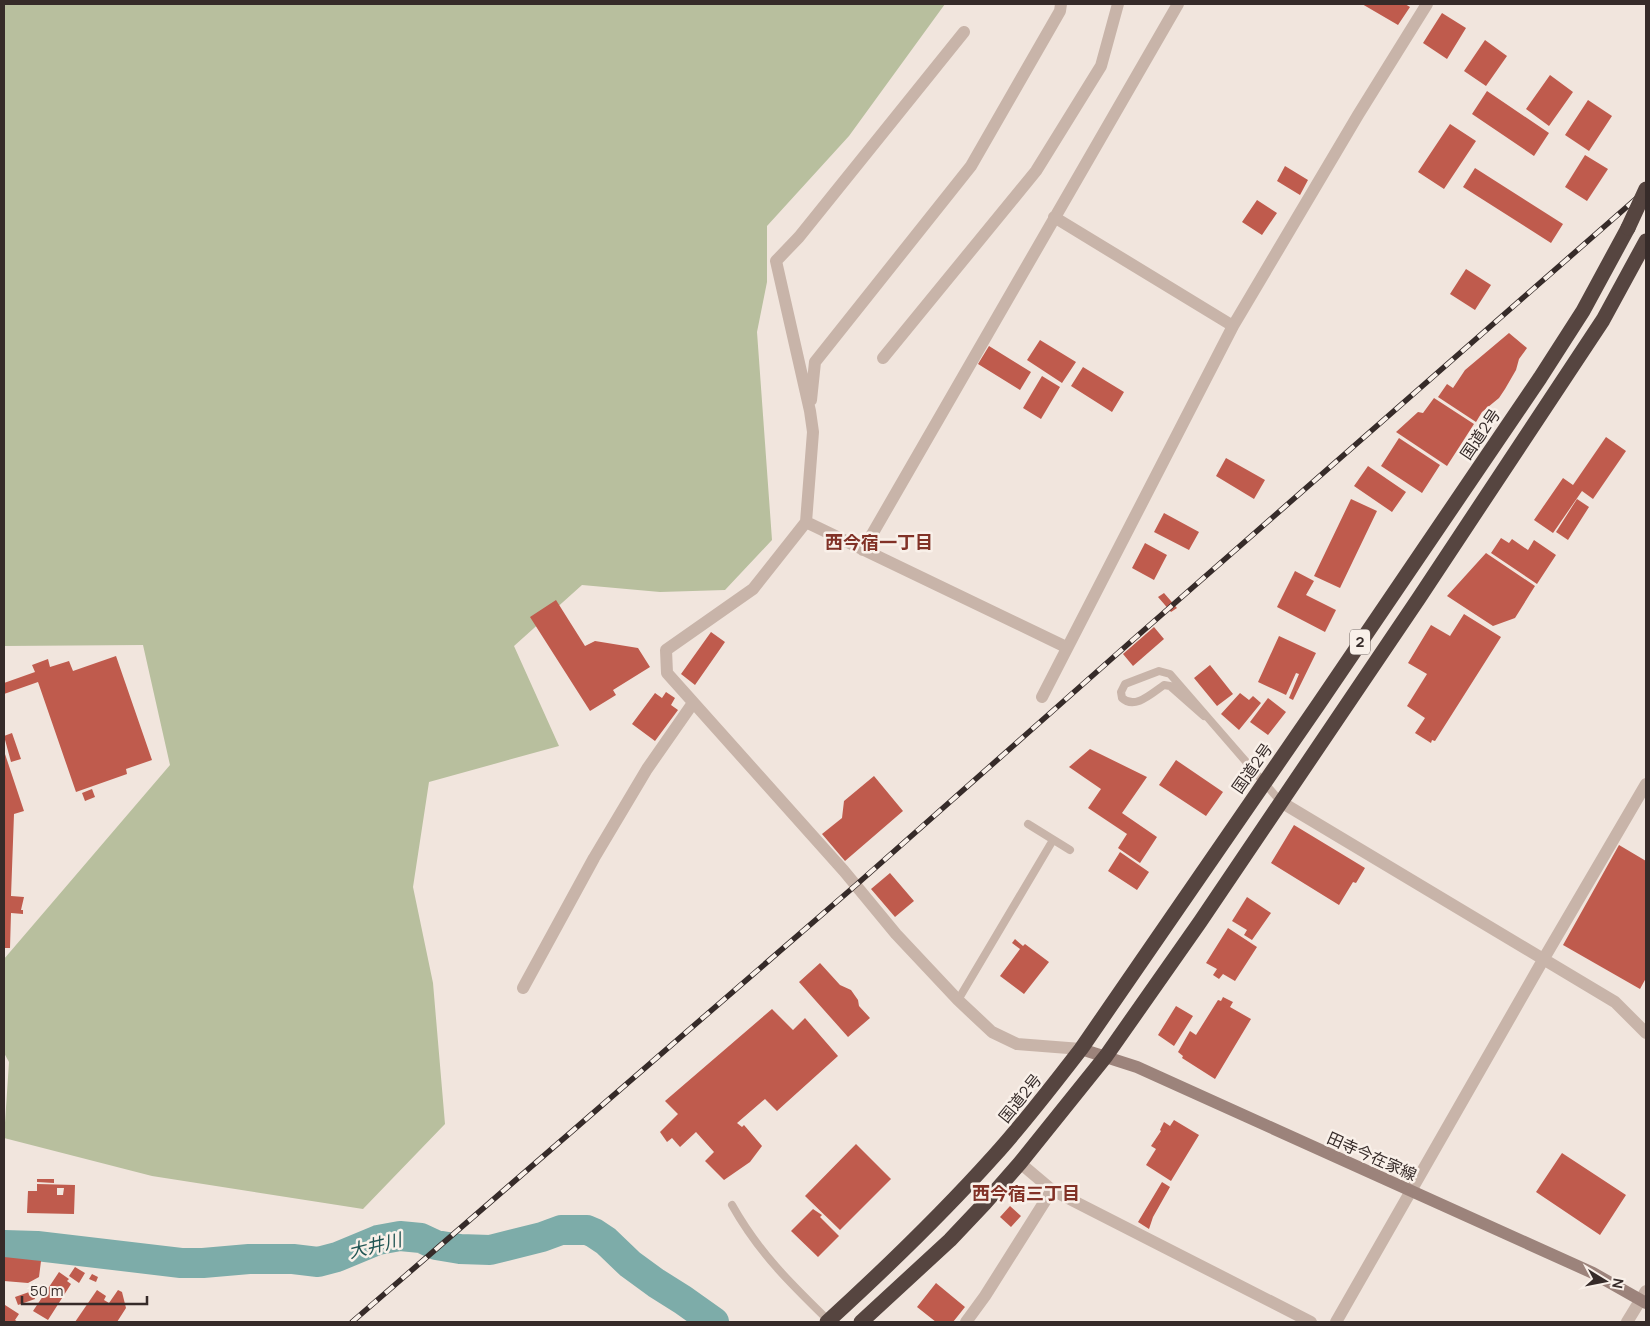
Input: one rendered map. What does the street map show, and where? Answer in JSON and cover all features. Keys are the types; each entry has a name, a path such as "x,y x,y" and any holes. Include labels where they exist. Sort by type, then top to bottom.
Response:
{"highway":[{"name":"国道2号","path":"828,1321 890,1264 990,1161 1050,1090 1081,1049 1540,378 1583,311 1628,228 1646,189"},
{"name":"2","path":"861,1322 950,1240 985,1203 1020,1163 1106,1056 1419,598 1602,320 1646,241"}],"main road":[{"name":"田寺今在家線","path":"1081,1049 1137,1067 1593,1273 1644,1298"}],"street":[{"path":"810,411 815,362 970,166 1060,11 1061,4"},
{"path":"883,358 1036,172 1102,66 1118,4"},
{"path":"863,550 1178,4"},
{"path":"1042,697 1066,647 1233,326 1358,115 1427,4"},
{"path":"964,32 799,237 776,261 810,411 813,432 806,522 753,589 666,650 667,673 844,871 896,934 958,1000 992,1032 1016,1044 1081,1049"},
{"path":"1054,217 1233,326"},
{"path":"806,522 1066,647"},
{"path":"524,988 594,858 647,769 693,703"},
{"path":"1336,1322 1646,784"},
{"path":"1281,802 1615,1002 1646,1033"},
{"path":"1020,1163 1052,1190 1310,1322"},
{"path":"966,1322 990,1288 1052,1190"},
{"path":"1627,1322 1644,1298"}],"lane":[{"path":"1204,716 1170,686 1164,685 1135,703 1127,702 1122,698 1121,692 1125,684 1159,671 1170,674 1204,716 1281,802"},
{"path":"1028,824 1070,850"},
{"path":"958,1000 1053,840"},
{"path":"732,1205 747,1231 768,1258 828,1321"}],"green space":[{"path":"4,4 945,4 849,136 767,226 767,282 757,332 772,540 725,590 660,592 582,585 514,646 559,746 429,782 413,887 433,983 445,1124 363,1209 152,1176 4,1138 9,1062 4,1053 4,959 170,765 143,645 4,646"}],"building":[{"path":"1362,4 1405,4 1410,7 1398,25"},
{"path":"1442,13 1466,28 1447,59 1423,43"},
{"path":"1485,40 1507,56 1486,86 1464,71"},
{"path":"1550,75 1573,92 1549,126 1526,109"},
{"path":"1487,91 1549,133 1534,156 1472,114"},
{"path":"1588,100 1612,116 1589,151 1565,135"},
{"path":"1450,124 1476,141 1444,189 1418,172"},
{"path":"1585,155 1608,169 1587,201 1565,187"},
{"path":"1285,166 1308,180 1300,195 1277,181"},
{"path":"1475,168 1563,224 1551,243 1463,187"},
{"path":"1257,200 1277,213 1262,235 1242,222"},
{"path":"1466,269 1491,285 1475,310 1450,294"},
{"path":"1509,333 1527,348 1519,359 1516,370 1499,398 1482,412 1476,422 1438,397 1447,384 1453,388 1465,370"},
{"path":"1040,340 1076,362 1062,383 1027,360"},
{"path":"989,346 1031,372 1020,390 978,364"},
{"path":"1083,367 1124,392 1112,412 1071,386"},
{"path":"1042,376 1060,387 1041,419 1023,408"},
{"path":"1434,398 1474,424 1447,466 1396,432 1418,412 1423,413"},
{"path":"1606,437 1626,451 1593,499 1582,491 1553,533 1534,520 1563,478 1573,485"},
{"path":"1399,438 1440,465 1422,493 1381,466"},
{"path":"1226,458 1265,480 1254,499 1216,476"},
{"path":"1368,466 1406,492 1392,512 1354,486"},
{"path":"1351,499 1377,511 1340,588 1314,576"},
{"path":"1577,499 1589,507 1568,540 1556,532"},
{"path":"1164,513 1199,532 1189,550 1154,532"},
{"path":"1501,538 1509,543 1512,539 1528,550 1534,540 1556,555 1537,584 1491,553"},
{"path":"1145,543 1167,555 1154,580 1132,568"},
{"path":"1486,553 1535,586 1515,618 1493,626 1447,596"},
{"path":"1295,571 1314,581 1306,595 1336,610 1325,632 1277,607"},
{"path":"1164,593 1177,608 1171,612 1158,597"},
{"path":"556,600 585,646 595,641 638,648 650,667 613,690 616,695 590,711 530,617"},
{"path":"1464,614 1501,637 1435,741 1432,740 1431,743 1415,733 1425,718 1407,706 1427,674 1408,663 1431,625 1450,636"},
{"path":"1154,627 1164,639 1133,666 1123,654"},
{"path":"711,632 725,642 695,685 681,674"},
{"path":"1279,636 1316,653 1293,700 1289,698 1299,674 1296,673 1286,695 1258,682"},
{"path":"116,656 152,760 126,769 127,774 76,792 38,682 4,694 4,683 35,672 32,665 48,659 50,667 69,661 73,671"},
{"path":"1210,665 1233,694 1217,706 1194,678"},
{"path":"666,692 675,698 671,705 678,710 655,741 632,724 655,693 662,698"},
{"path":"1240,693 1249,700 1253,696 1261,703 1239,730 1221,714"},
{"path":"1268,698 1286,712 1268,735 1250,722"},
{"path":"12,733 21,759 11,762 4,736"},
{"path":"1090,749 1147,777 1122,813 1157,837 1140,863 1118,848 1127,834 1088,808 1101,789 1069,767"},
{"path":"4,751 24,811 14,814 11,896 24,897 21,910 23,910 23,914 11,913 10,948 4,948"},
{"path":"1176,760 1223,792 1206,816 1159,785"},
{"path":"874,776 903,811 845,861 822,834 842,818 844,801"},
{"path":"92,789 95,797 85,801 82,793"},
{"path":"1294,825 1365,868 1356,883 1353,882 1339,905 1271,863"},
{"path":"1619,845 1646,861 1646,978 1640,989 1563,945"},
{"path":"1120,852 1149,872 1137,890 1108,871"},
{"path":"890,873 914,901 895,917 871,889"},
{"path":"1247,897 1271,913 1252,940 1244,935 1247,930 1232,921"},
{"path":"1228,928 1257,947 1235,981 1223,974 1219,979 1213,975 1217,969 1206,963"},
{"path":"1015,939 1049,962 1024,994 1000,976 1020,949 1012,943"},
{"path":"820,963 840,985 851,990 858,1000 859,1006 870,1018 848,1037 799,982"},
{"path":"1223,997 1233,1002 1230,1007 1251,1019 1215,1079 1182,1058 1183,1056 1178,1052 1190,1031 1196,1035 1218,1000 1221,1001"},
{"path":"1176,1006 1193,1016 1174,1046 1158,1035"},
{"path":"772,1009 793,1030 805,1018 838,1056 777,1111 765,1099 737,1123 742,1127 744,1125 762,1146 750,1162 724,1180 705,1161 714,1152 696,1132 680,1147 672,1138 667,1142 660,1132 678,1114 665,1101"},
{"path":"1174,1120 1199,1135 1171,1181 1146,1165 1156,1149 1151,1146 1161,1131 1164,1122 1170,1126"},
{"path":"856,1144 891,1179 840,1230 805,1196"},
{"path":"1562,1153 1626,1195 1600,1235 1536,1192"},
{"path":"37,1179 54,1179 54,1183 37,1182"},
{"path":"1162,1182 1170,1187 1153,1217 1149,1229 1138,1222"},
{"path":"37,1184 75,1185 74,1214 27,1213 28,1191 37,1191","holes":["57,1188 64,1188 63,1195 57,1195"]},
{"path":"1010,1206 1021,1216 1011,1227 1000,1217"},
{"path":"813,1209 822,1215 820,1217 839,1236 818,1257 791,1231"},
{"path":"4,1257 41,1261 39,1277 28,1283 4,1281"},
{"path":"75,1267 85,1273 79,1283 69,1276"},
{"path":"59,1272 69,1279 67,1281 71,1284 48,1320 33,1311"},
{"path":"92,1274 98,1277 96,1282 89,1279"},
{"path":"936,1283 965,1307 953,1322 936,1322 917,1307"},
{"path":"97,1290 106,1296 104,1300 109,1303 118,1290 122,1292 126,1308 117,1322 75,1322"},
{"path":"32,1291 35,1299 18,1305 15,1297"},
{"path":"5,1305 19,1314 15,1320 18,1322 4,1322"}],"waterway":[{"name":"大井川","path":"4,1245 37,1246 181,1263 249,1259 293,1259 318,1262 337,1257 378,1240 400,1236 421,1238 436,1245 460,1249 490,1250 542,1237 561,1230 587,1230 606,1241 630,1264 656,1283 714,1322"}],"railway":[{"path":"352,1322 856,885 1646,190"}],"district":[{"name":"西今宿一丁目","path":"879,543"},
{"name":"西今宿三丁目","path":"1026,1194"}]}
